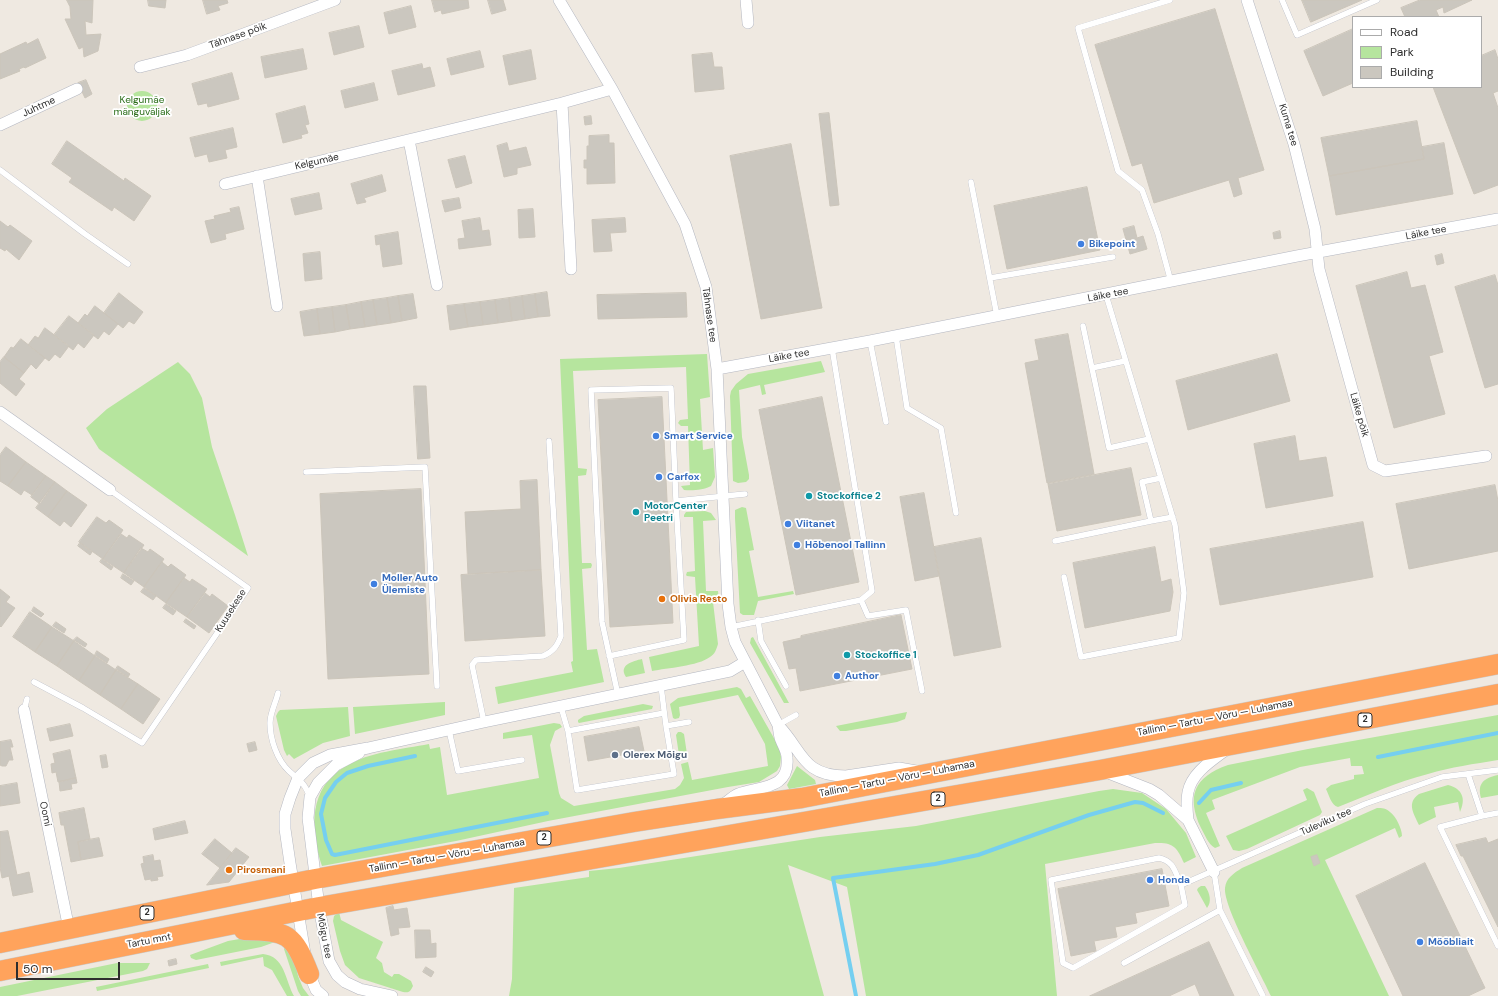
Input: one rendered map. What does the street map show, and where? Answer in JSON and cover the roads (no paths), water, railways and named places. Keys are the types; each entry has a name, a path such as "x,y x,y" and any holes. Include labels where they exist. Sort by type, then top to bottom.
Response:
{"highway":[{"name":"Tallinn — Tartu — Võru — Luhamaa","path":"293,884 634,822 802,798 925,773 1498,664"},
{"name":"2","path":"298,911 1100,770 1498,694"},
{"name":"2","path":"0,943 293,884"},
{"name":"Tartu mnt","path":"0,971 298,911"},
{"path":"210,929 274,931 293,940 309,974"}],"street":[{"name":"Tähnase põik","path":"140,67 187,55 335,0"},
{"name":"Tähnase tee","path":"559,0 612,88 685,224 706,286 717,369 728,604 731,627 735,642 778,725"},
{"path":"746,0 748,23"},
{"name":"Kuma tee","path":"1247,0 1294,144 1315,229 1318,253"},
{"name":"Kelgumäe","path":"225,184 562,103 612,88"},
{"name":"Juhtme","path":"0,125 77,89"},
{"path":"562,103 572,269"},
{"path":"410,140 437,285"},
{"path":"257,176 277,306"},
{"name":"Läike tee","path":"717,369 870,341 1498,219"},
{"name":"Läike põik","path":"1318,253 1319,269 1373,465 1385,471 1486,456"},
{"name":"Kuusekese","path":"0,412 110,490"},
{"path":"298,778 312,763 330,755 730,671 745,662"},
{"name":"Oomi","path":"24,710 69,929"},
{"path":"778,725 787,734 807,764 820,772 830,775 846,776 899,768 925,773"},
{"path":"717,809 738,794 774,785 781,779 786,772 787,758 778,725"},
{"path":"1188,820 1188,791 1191,783 1198,773 1209,763 1232,746"},
{"path":"310,797 318,783 336,765 368,748"},
{"path":"1100,770 1149,789 1159,795 1188,820 1214,872"},
{"name":"Mõigu tee","path":"298,778 285,814 285,829 309,974 316,990 323,996"},
{"name":"Mõigu tee","path":"310,797 308,818 319,907 328,957 337,975 345,982 360,989 392,996"}],"lane":[{"path":"1170,0 1078,28 1118,171 1142,190 1158,234 1171,282"},
{"path":"1282,0 1297,35 1376,0"},
{"path":"0,170 85,234 128,264"},
{"path":"971,182 998,316"},
{"path":"990,278 1113,257"},
{"path":"1064,577 1081,657 1179,638 1184,593 1175,525 1106,295"},
{"path":"1083,326 1109,448 1149,439"},
{"path":"896,336 907,408 941,428 956,513"},
{"path":"870,341 886,422"},
{"path":"731,627 758,620 861,600 872,591 832,348"},
{"path":"1092,368 1126,361"},
{"path":"610,656 684,640 671,388 591,390 602,622 618,695"},
{"path":"484,722 472,665 476,660 543,656 552,652 561,636 549,441"},
{"path":"306,472 424,467 437,686"},
{"path":"1151,521 1142,482 1161,478"},
{"name":"Kuusekese","path":"34,682 83,708 142,743 248,588 110,490"},
{"path":"676,501 745,494"},
{"path":"1055,541 1173,517"},
{"path":"861,600 868,616 906,610 922,691"},
{"path":"758,620 761,641 786,686"},
{"path":"561,707 568,731 577,790 674,774 661,686"},
{"path":"278,693 270,722 273,742 279,757 288,770 306,786 310,797"},
{"name":"Oomi","path":"24,710 27,699"},
{"path":"568,731 664,713"},
{"path":"778,725 796,715"},
{"path":"666,726 689,722"},
{"path":"450,730 458,771 522,760"},
{"name":"Tuleviku tee","path":"1181,885 1214,872 1365,804 1442,777 1498,770"},
{"path":"1468,774 1482,816"},
{"path":"1498,813 1440,827 1498,946"},
{"path":"1159,858 1166,860 1172,865 1181,885 1185,905 1073,968 1063,963 1051,880 1159,858"},
{"path":"1214,872 1220,910 1263,996"},
{"path":"1124,963 1220,910"}],"waterway":[{"path":"1378,757 1498,733"},
{"path":"415,756 368,766 347,773 336,782 325,798 321,814 326,840 332,854 335,855 547,813"},
{"path":"1199,803 1211,790 1241,783"},
{"path":"856,996 833,878 935,864 978,855 1089,815 1135,802 1143,803 1163,813"}],"place":[{"name":"Bikepoint","path":"1081,244"},
{"name":"Smart Service","path":"656,436"},
{"name":"Carfox","path":"659,477"},
{"name":"Stockoffice 2","path":"809,496"},
{"name":"MotorCenter Peetri","path":"636,512"},
{"name":"Viitanet","path":"788,524"},
{"name":"Hõbenool Tallinn","path":"797,545"},
{"name":"Moller Auto Ülemiste","path":"374,584"},
{"name":"Olivia Resto","path":"662,599"},
{"name":"Stockoffice 1","path":"847,655"},
{"name":"Author","path":"837,676"},
{"name":"Olerex Mõigu","path":"615,755"},
{"name":"Pirosmani","path":"229,870"},
{"name":"Honda","path":"1150,880"},
{"name":"Mööbliait","path":"1420,942"}],"park label":[{"name":"Kelgumäe mänguväljak","path":"142,106"}]}
